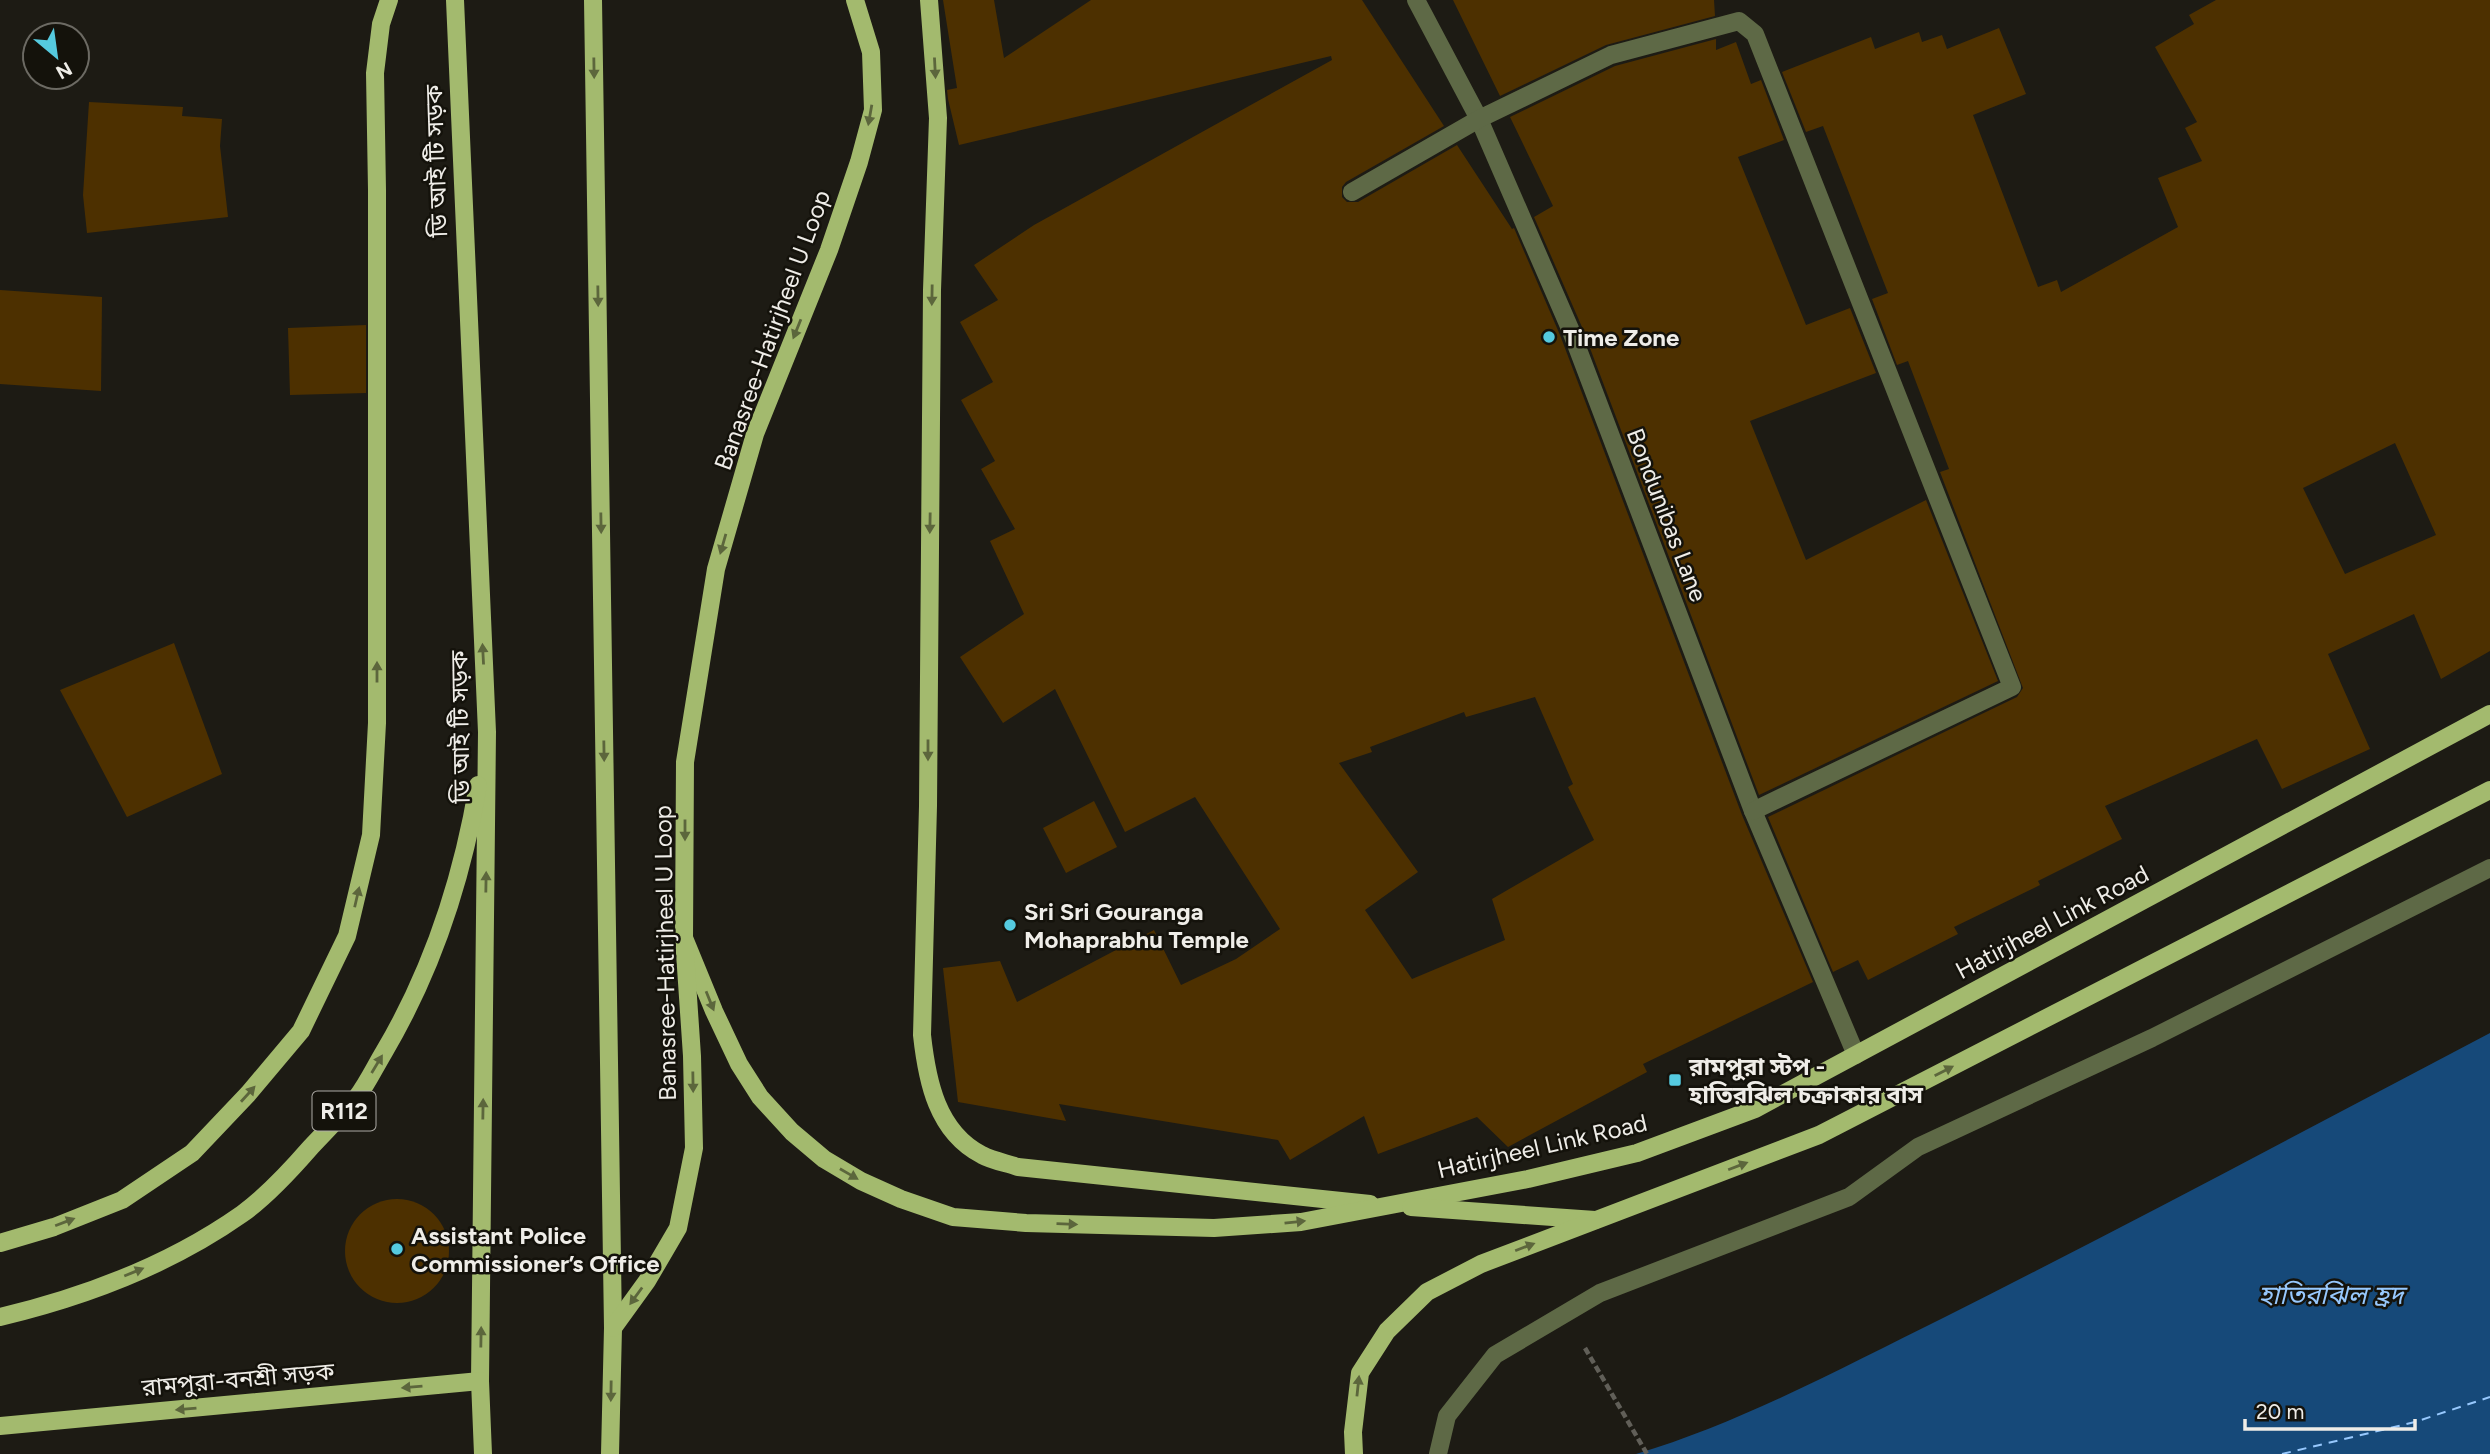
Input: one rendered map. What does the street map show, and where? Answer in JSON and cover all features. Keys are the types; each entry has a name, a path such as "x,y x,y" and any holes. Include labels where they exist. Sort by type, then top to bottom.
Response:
{"main road":[{"path":"0,1243 54,1227 122,1200 192,1153 248,1094 301,1031 348,936 371,835 377,723 378,286 375,73 381,24 389,0"},
{"name":"ডি আই টি সড়ক","path":"455,0 487,732 480,1381 483,1454"},
{"path":"593,0 613,1328 610,1454"},
{"name":"Banasree-Hatirjheel U Loop","path":"613,1328 647,1281 678,1228 694,1148 692,1056 684,938 685,762 716,569 755,434 829,250 859,162 873,110 871,52 855,0"},
{"path":"929,0 938,118 932,290 928,806 922,1035 926,1071 937,1106 954,1135 982,1155 1018,1167 1388,1206 1595,1220"},
{"name":"Hatirjheel Link Road","path":"684,938 739,1064 760,1097 824,1160 861,1181 901,1199 953,1217 1026,1223 1214,1228 1301,1222 1528,1179 1637,1153 1755,1109 2490,714"},
{"name":"R112","path":"0,1317 54,1304 154,1264 206,1237 253,1204 297,1163 358,1096 408,1011 446,918 468,844 487,732"},
{"path":"1353,1454 1360,1373 1387,1331 1427,1292 1481,1264 1819,1135 2490,790"},
{"name":"রামপুরা-বনশ্রী সড়ক","path":"0,1426 480,1381"}],"street":[{"name":"Bondunibas Lane","path":"1416,0 1479,119 1571,331 1753,811 1856,1055"},
{"path":"1352,192 1479,119 1611,55 1739,21 1755,34 2012,687 1753,811"},
{"path":"1438,1454 1447,1416 1495,1354 1600,1293 1849,1197 1918,1147 2152,1038 2490,868"}],"path":[{"path":"1565,1314 1647,1454"}],"water":[{"name":"হাতিরঝিল হ্রদ","path":"2490,1033 2490,1454 1636,1454 1754,1410 1945,1317"}],"building":[{"path":"943,0 994,0 1004,58 1091,0 1362,0 1444,126 1346,182 1342,187 1342,197 1347,202 1358,202 1457,145 1512,229 1514,228 1560,335 1742,815 1813,982 1643,1064 1647,1072 1508,1147 1477,1117 1378,1154 1364,1116 1290,1160 1278,1140 1059,1104 1066,1121 958,1102 943,968 1000,961 1017,1002 1154,930 1181,985 1236,959 1280,929 1195,797 1125,832 1055,689 1003,723 960,657 1024,614 990,541 1015,529 981,469 995,461 961,400 993,382 960,322 998,300 974,265 1034,225 1332,60 1331,56 959,145 947,90 957,88","holes":["1535,697 1573,784 1568,787 1594,840 1492,899 1505,940 1412,979 1365,910 1418,872 1339,763 1372,752 1370,747 1464,712 1466,717"]},
{"path":"1453,0 1714,0 1715,16 1606,45 1500,96"},
{"path":"2216,0 2490,0 2490,651 2441,679 2414,614 2328,654 2370,749 2282,789 2257,739 2105,806 2122,839 2038,881 2040,885 1954,927 1958,934 1868,980 1858,960 1833,972 1768,817 2017,697 2023,688 1940,472 1949,469 1908,361 1897,365 1872,299 1888,293 1823,126 1806,132 1782,72 1871,37 1875,49 1919,32 1922,42 1942,35 1947,49 1999,28 2026,94 1973,115 2038,287 2057,280 2061,292 2178,227 2158,178 2202,161 2185,128 2197,122 2155,47 2194,24 2189,15","holes":["2395,443 2436,535 2345,574 2303,488"]},
{"path":"1716,39 1716,50 1736,42 1751,84 1761,80 1784,140 1738,157 1806,325 1850,308 1876,373 1750,421 1806,560 1926,500 1998,681 1759,795 1582,327 1534,217 1553,206 1510,117 1615,66"},
{"path":"89,102 183,107 182,116 222,119 220,146 228,217 87,233 83,195"},
{"path":"0,290 102,297 101,391 0,384"},
{"path":"366,325 366,393 290,395 288,328"},
{"path":"174,643 222,774 127,817 60,690"},
{"path":"1094,801 1117,847 1066,873 1043,828"},
{"name":"Assistant Police Commissioner’s Office","path":"397,1199 417,1203 434,1214 445,1231 449,1251 445,1271 434,1288 417,1299 397,1303 377,1299 360,1288 349,1271 345,1251 349,1231 360,1214 377,1203"}],"ferry route":[{"path":"2282,1454 2415,1422 2490,1397"}],"place":[{"name":"Time Zone","path":"1549,337"},
{"name":"Sri Sri Gouranga Mohaprabhu Temple","path":"1010,925"},
{"name":"রামপুরা স্টপ - হাতিরঝিল চক্রাকার বাস","path":"1675,1080"},
{"name":"Assistant Police Commissioner’s Office","path":"397,1249"}]}
